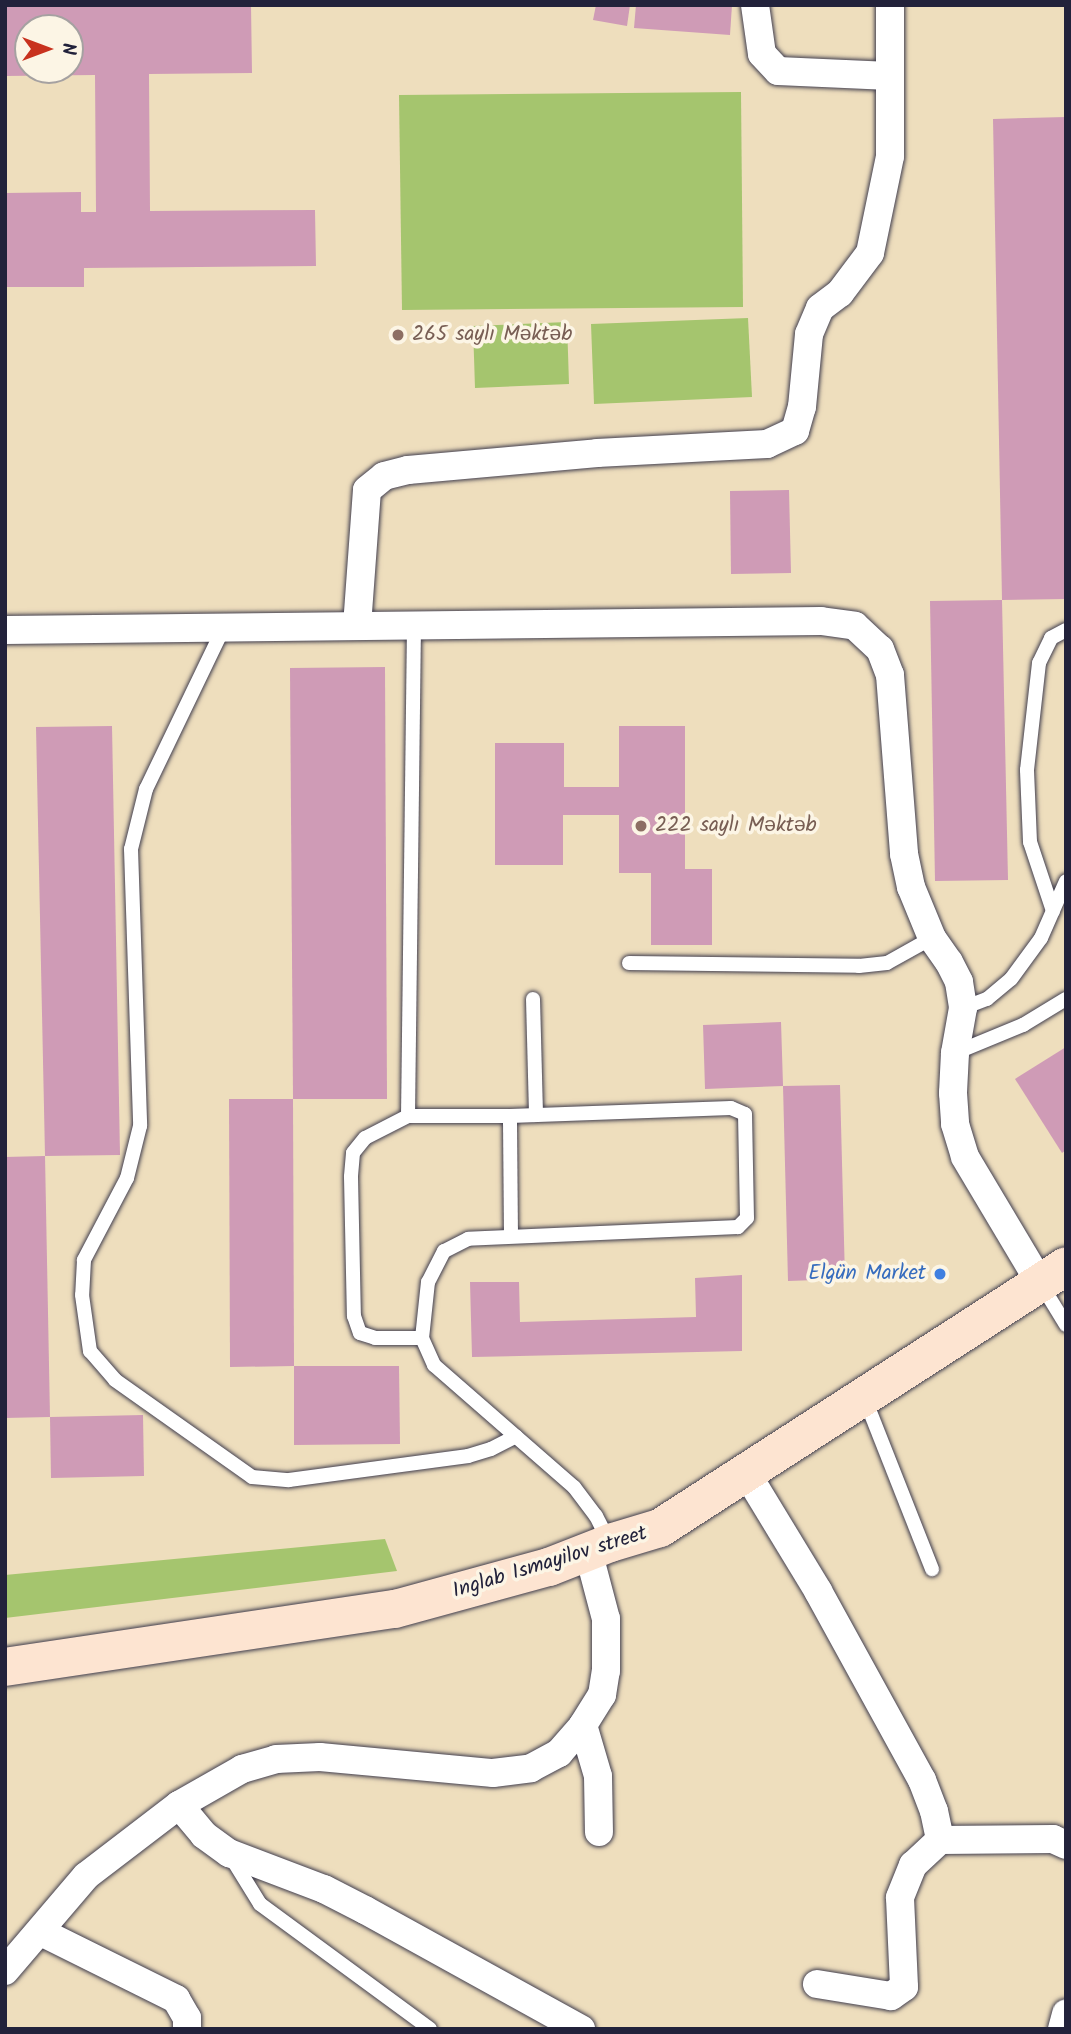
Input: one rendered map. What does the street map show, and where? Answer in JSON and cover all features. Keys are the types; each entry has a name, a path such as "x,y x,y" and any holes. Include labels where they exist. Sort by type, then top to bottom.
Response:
{"main road":[{"name":"Inglab Ismayilov street","path":"5,1667 396,1609 550,1567 599,1547 660,1528 1053,1274"}],"street":[{"path":"755,5 762,54 779,71 890,76"},
{"path":"357,626 367,490 384,476 408,470 570,456 767,444 795,431 802,407 808,334 820,308 840,293 870,253 890,156 890,5"},
{"path":"5,629 821,621 855,626 880,649 890,675 904,853 911,887 932,938 959,982 962,1008 955,1053 954,1114 965,1157 1053,1274"},
{"path":"747,1474 818,1591 922,1780 934,1811 940,1840"},
{"path":"5,1971 41,1932 86,1875 179,1804 242,1769 276,1759 320,1757 493,1773 531,1768 559,1753 583,1725 602,1695 606,1671 606,1619 599,1547"},
{"path":"583,1725 598,1776 600,1832"},
{"path":"179,1804 204,1835 229,1853 324,1889 581,2029"},
{"path":"817,1984 891,1996 904,1987 900,1899 913,1865 940,1840 1053,1839 1066,1845"},
{"path":"41,1932 176,1999 187,2018 187,2029"},
{"path":"1062,2029 1066,2014"}],"lane":[{"path":"408,1116 414,625"},
{"path":"224,627 146,789 131,849 140,1126 127,1178 83,1260 82,1295 90,1351 115,1380 252,1477 289,1480 468,1456 491,1449 516,1436"},
{"path":"1053,911 1030,842 1027,770 1039,663 1051,638 1066,630"},
{"path":"962,1008 987,999 1011,979 1041,938 1066,881"},
{"path":"629,963 859,966 887,963 932,938"},
{"path":"533,999 536,1115"},
{"path":"955,1053 1023,1025 1066,999"},
{"path":"422,1338 375,1338 360,1333 354,1316 353,1153 365,1139 408,1116 510,1116 731,1108 745,1114 747,1218 738,1227 468,1239 444,1251 428,1282 422,1338 434,1365 574,1487 596,1516 599,1547"},
{"path":"510,1116 511,1236"},
{"path":"1053,1274 1066,1325"},
{"path":"864,1398 932,1569"},
{"path":"229,1853 260,1904 430,2029"}],"green space":[{"path":"741,92 743,307 402,310 399,95"},
{"path":"748,318 752,397 594,404 591,324"},
{"path":"567,322 569,384 475,388 473,326"},
{"path":"385,1539 397,1571 5,1618 5,1575"}],"building":[{"path":"5,5 251,5 252,73 149,74 150,211 315,210 316,266 84,268 84,287 5,287 5,193 81,192 81,212 96,212 95,75 84,75 84,14 14,14 14,76 5,76"},
{"path":"596,5 630,5 627,26 593,20"},
{"path":"636,5 732,5 730,35 634,28"},
{"path":"1066,117 1066,599 1002,600 993,119"},
{"path":"789,490 791,573 731,574 730,491"},
{"path":"1002,600 1008,880 935,881 930,601"},
{"path":"385,667 387,1099 293,1099 290,668"},
{"path":"112,726 120,1155 45,1156 36,727"},
{"path":"619,726 685,726 685,869 712,869 712,945 651,945 651,873 619,873 619,815 563,815 563,865 495,865 495,743 564,743 564,787 619,787"},
{"path":"781,1022 783,1086 705,1089 703,1025"},
{"path":"1066,1047 1066,1150 1062,1153 1015,1079"},
{"path":"840,1085 845,1279 788,1281 783,1086"},
{"path":"229,1099 293,1099 294,1366 230,1367"},
{"path":"45,1156 50,1417 5,1418 5,1157"},
{"path":"742,1275 742,1351 472,1357 470,1282 519,1282 520,1322 696,1317 695,1278"},
{"path":"294,1366 399,1366 400,1444 294,1445"},
{"path":"143,1415 144,1476 51,1478 50,1417"}],"place":[{"name":"265 saylı Məktəb","path":"398,335"},
{"name":"222 saylı Məktəb","path":"641,826"},
{"name":"Elgün Market","path":"940,1274"}]}
